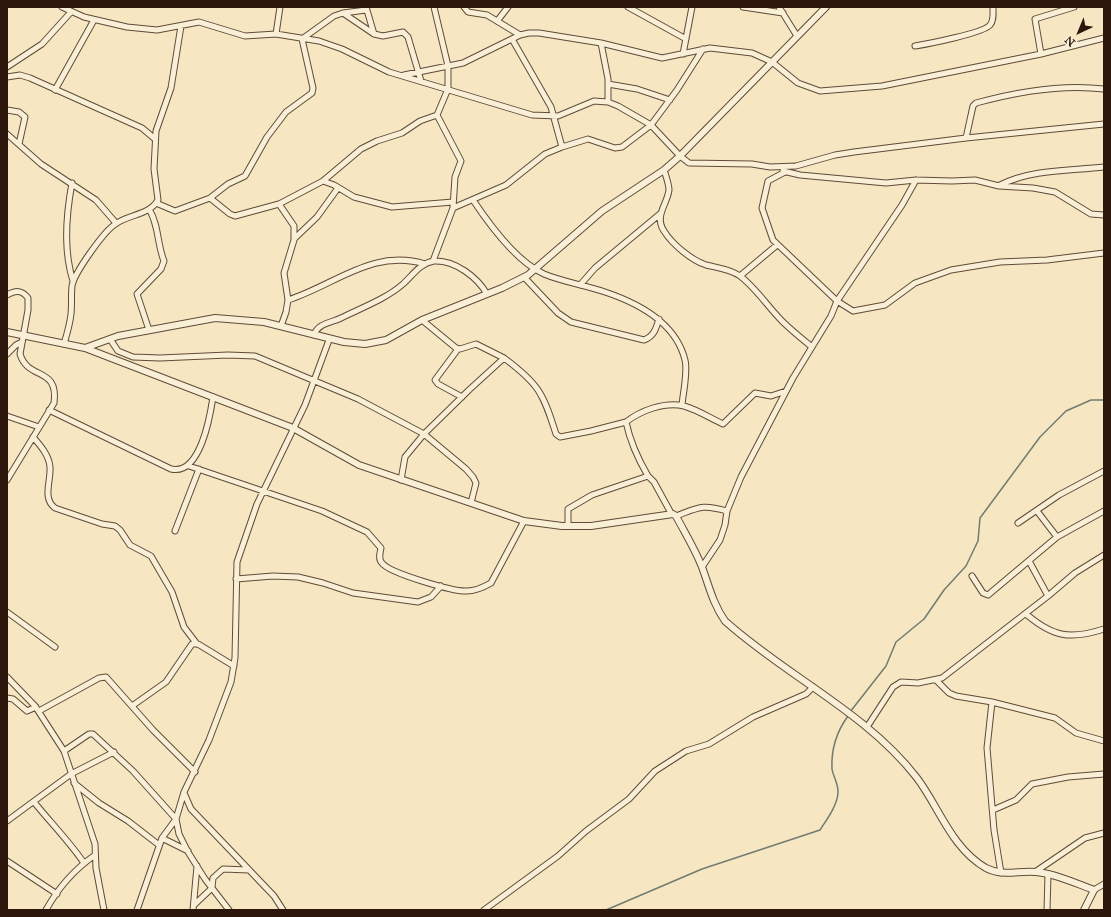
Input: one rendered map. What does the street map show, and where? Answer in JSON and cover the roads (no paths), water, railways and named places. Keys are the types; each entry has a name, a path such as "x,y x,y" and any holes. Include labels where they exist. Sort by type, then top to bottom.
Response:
{"street":[{"path":"62,7 71,12 94,20 127,27 157,30 199,22 245,36 276,34 329,44 377,67 532,115 554,116 565,114 594,101 608,102 623,108 651,125 688,163 752,164 778,167 796,166 835,155 966,138 1104,124"},
{"path":"276,34 280,7"},
{"path":"210,198 232,215 279,204 323,181 361,149 377,141 402,133 420,122 437,115 448,89 448,66 434,7"},
{"path":"464,7 468,12 487,15 498,20 520,36"},
{"path":"498,20 508,7"},
{"path":"628,7 686,39"},
{"path":"683,54 692,7"},
{"path":"743,7 783,13"},
{"path":"779,7 797,36"},
{"path":"86,348 110,339 215,318 248,320 281,326 329,340 365,344 386,340 422,320 502,288 524,277 535,269 602,211 664,170 680,156 826,7"},
{"path":"915,46 949,39 988,27 992,20 993,7"},
{"path":"1042,54 1035,19 1074,7"},
{"path":"302,39 334,16 366,9 374,34"},
{"path":"7,67 42,44 71,12"},
{"path":"343,13 374,34 383,36 403,32 406,34 421,81"},
{"path":"56,90 94,20"},
{"path":"73,281 104,234 116,223 149,209 156,203 159,196 154,169 155,139 159,120 171,88 181,26"},
{"path":"403,75 463,63 512,39 529,33 539,33 601,43 662,58 710,48 752,53 772,62 798,83 820,91 882,86 1042,54 1104,38"},
{"path":"156,203 176,211 210,198 224,186 245,176 268,137 286,112 312,93 313,88 302,39"},
{"path":"512,39 546,95 554,116 562,147"},
{"path":"601,43 608,84 608,102"},
{"path":"323,181 354,196 392,207 453,205 473,200 506,185 545,154 562,147 588,139 618,148 651,125 670,100 703,49"},
{"path":"7,77 24,76 142,128 155,139"},
{"path":"608,84 637,89 670,100"},
{"path":"966,138 973,106 976,103 1046,90 1088,87 1104,89"},
{"path":"7,110 19,112 25,117 18,144"},
{"path":"433,261 453,205 455,177 461,158 437,115"},
{"path":"7,134 41,164 96,200 116,223"},
{"path":"778,167 785,172 800,175 886,183 916,180 975,180 1000,186 1055,192 1091,214 1104,215"},
{"path":"1000,186 1016,178 1034,173 1104,167"},
{"path":"664,170 669,187 660,214 660,222 664,231 678,246 705,264 727,270 740,276 782,322 812,347"},
{"path":"785,172 768,181 762,203 762,208 770,233 777,245 837,301 853,311 867,307 885,305 915,284 951,270 1000,262 1047,260 1104,253"},
{"path":"702,567 720,540 725,525 726,511 741,477 786,391 837,301 902,204 916,180"},
{"path":"64,344 70,323 73,281 67,264 67,204 72,184"},
{"path":"294,240 317,217 338,188"},
{"path":"473,200 506,243 535,269 544,274 606,292 642,308 659,319 674,336 685,359 682,406"},
{"path":"279,204 294,226 294,240 284,273 288,300 281,326"},
{"path":"149,209 157,227 160,250 164,261 161,269 137,294 149,330"},
{"path":"580,285 595,268 660,214"},
{"path":"740,276 777,245"},
{"path":"288,300 380,261 406,259 425,264"},
{"path":"314,335 316,330 321,325 340,318 398,288 417,270 425,264 433,261 451,265 469,274 479,282 487,294"},
{"path":"524,277 558,312 571,322 644,340 650,338 655,332 659,319"},
{"path":"7,295 16,291 21,292 28,298 28,310 20,354 26,366 48,378 53,384 54,403 7,480"},
{"path":"422,320 458,349"},
{"path":"7,332 22,340 64,344 86,348 293,428 346,459 401,480 524,521 568,526 590,526 674,515 700,506 709,506 726,511"},
{"path":"110,339 118,350 133,357 160,358 228,355 255,356 358,399 424,434 444,449 473,477 476,483 471,503"},
{"path":"7,354 22,340"},
{"path":"137,910 159,845 162,838 176,819 184,792 195,772 221,713 231,682 234,666 237,562 263,491 305,405 329,340"},
{"path":"462,397 438,384 435,380 458,349 476,344 504,358 521,370 540,391 546,402 556,434 560,437 626,422 645,409 682,406 723,424 755,393 771,396 786,391"},
{"path":"401,480 405,457 424,434 504,358"},
{"path":"49,410 171,469 183,470 189,466 194,459 208,422 213,397"},
{"path":"7,416 39,427"},
{"path":"626,422 629,435 640,462 674,515 702,567 710,596 725,621 867,727 890,746 917,778 962,849 986,868 1002,873 1034,872 1048,874 1094,890"},
{"path":"33,437 48,458 50,467 47,497 49,503 54,508 102,524 115,526 130,545 151,556 172,592 184,627 197,644 234,666"},
{"path":"189,466 322,511 367,532 379,544 381,548 380,562 384,566 413,579 466,592 491,583 524,521"},
{"path":"175,531 198,469"},
{"path":"1018,523 1060,495 1104,471"},
{"path":"568,526 568,509 584,498 648,476"},
{"path":"1037,511 1056,537"},
{"path":"972,576 983,593 988,595 1056,537 1104,511"},
{"path":"867,727 893,687 901,682 918,683 942,678 1026,614 1075,573 1104,555"},
{"path":"1029,561 1048,596"},
{"path":"236,579 273,576 298,577 354,593 418,602 431,597 441,586"},
{"path":"7,612 54,647"},
{"path":"1026,614 1047,630 1055,633 1067,635 1090,633 1104,629"},
{"path":"132,706 166,682 190,646 197,644"},
{"path":"7,698 13,699 27,711 38,709 103,676 109,680 195,772"},
{"path":"7,677 38,709 64,751 95,844 95,855 104,910"},
{"path":"936,680 949,694 992,702 1056,718 1076,733 1104,741"},
{"path":"484,910 558,856 586,831 629,799 655,771 686,751 709,744 753,717 806,694 813,687"},
{"path":"992,702 987,748 993,810 1002,873"},
{"path":"64,751 89,734 93,734 114,752 167,807 176,819 179,834 188,852 229,910"},
{"path":"7,821 71,774 114,752"},
{"path":"993,810 1016,800 1030,785 1035,783 1068,776 1104,774"},
{"path":"74,783 99,804 128,821 159,845"},
{"path":"184,792 191,809 274,896 283,910"},
{"path":"34,802 84,863"},
{"path":"1034,872 1085,838 1104,833"},
{"path":"162,838 188,852"},
{"path":"46,910 57,894 84,863 95,855"},
{"path":"7,861 57,894"},
{"path":"193,907 197,866"},
{"path":"193,907 212,888 213,878 223,868 249,870"},
{"path":"1047,910 1048,874"},
{"path":"1084,910 1094,890 1104,884"}],"waterway":[{"path":"850,712 886,666 896,642 924,619 944,590 966,566 978,541 980,518 1040,437 1066,411 1091,400 1104,400"},
{"path":"606,910 702,869 820,830 836,803 838,787 832,769 833,754 838,734 848,716"}]}
